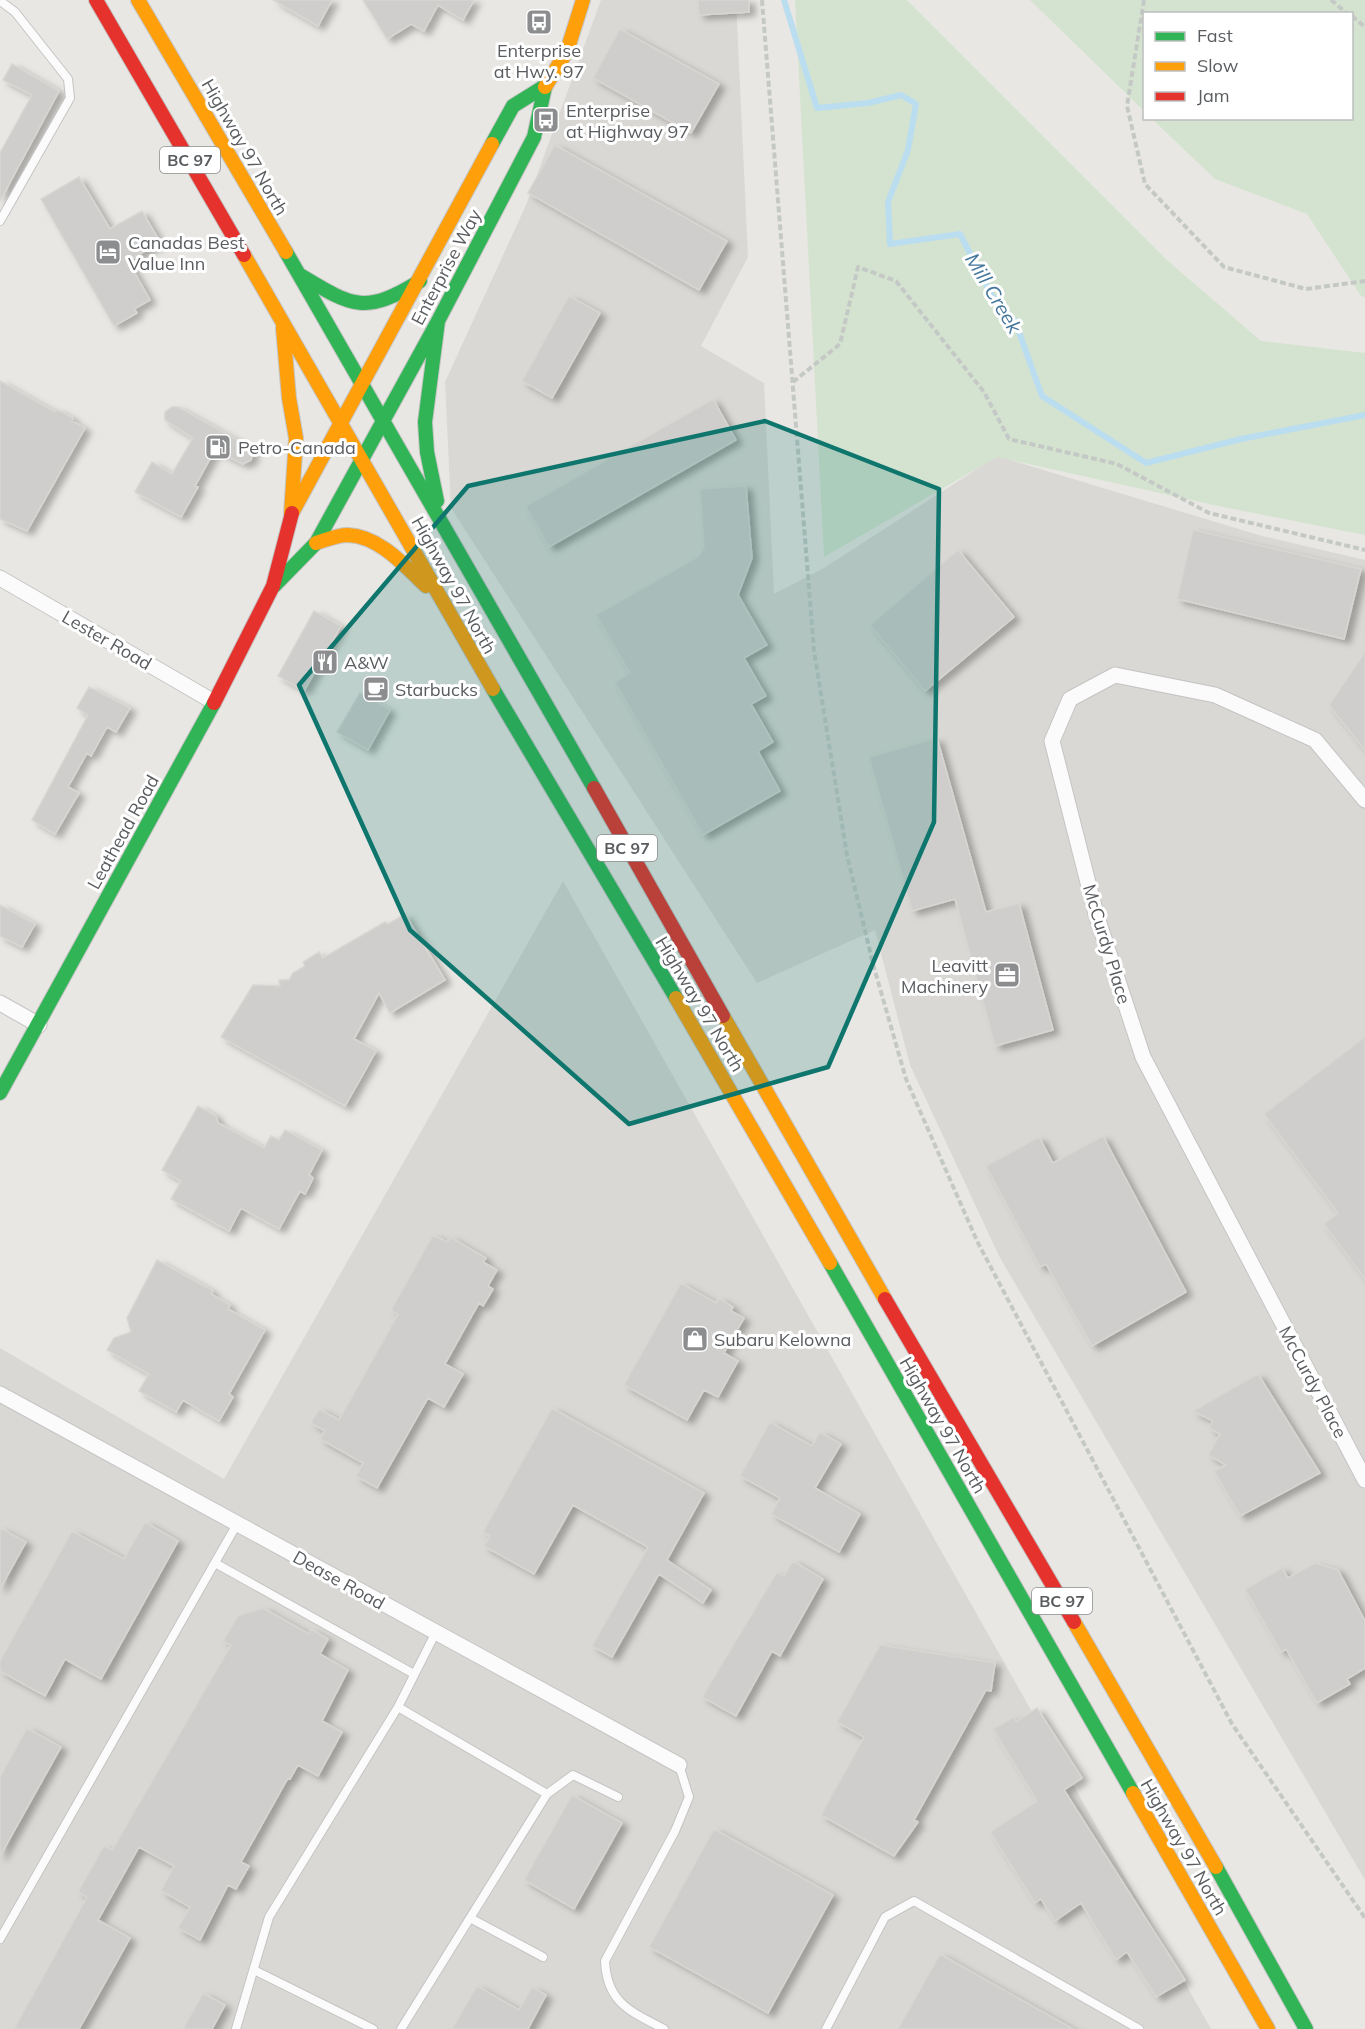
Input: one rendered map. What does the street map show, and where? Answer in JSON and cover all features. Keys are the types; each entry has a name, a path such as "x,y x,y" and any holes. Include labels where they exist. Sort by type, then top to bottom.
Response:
{"main road":[{"name":"Highway 97 North","path":"96,0 283,321 440,599 771,1159 1268,2029"},
{"name":"Highway 97 North","path":"138,0 384,420 948,1410 1171,1785 1306,2029"},
{"name":"Enterprise Way","path":"362,459 438,321 534,137 545,86 567,51 583,0"},
{"name":"Enterprise Way","path":"363,385 513,106 545,86"},
{"path":"298,274 339,299 370,306 391,300 420,281"},
{"path":"283,321 289,398 296,438 291,514"},
{"path":"438,321 439,346 428,393 424,425 440,519"},
{"name":"Leathead Road","path":"0,1094 214,702 273,586 291,514 363,385"},
{"name":"Leathead Road","path":"273,586 316,543 362,459"},
{"path":"316,543 348,535 367,541 384,550 440,599"}],"street":[{"name":"Lester Road","path":"0,578 214,702"},
{"name":"McCurdy Place","path":"1365,800 1315,740 1215,695 1126,677 1115,675 1070,699 1052,741 1096,914 1143,1057 1365,1480"},
{"path":"0,1003 39,1025"},
{"name":"Dease Road","path":"0,1394 679,1765"}],"lane":[{"path":"0,221 70,98 71,87 68,79 15,12 2,4"},
{"path":"0,1939 237,1524"},
{"path":"215,1563 414,1674"},
{"path":"236,2029 269,1917 398,1707 436,1632"},
{"path":"398,1707 547,1794"},
{"path":"664,2029 620,2002 606,1983 605,1961 675,1832 689,1797 679,1765"},
{"path":"401,2029 547,1794 573,1775 618,1797"},
{"path":"826,2029 885,1917 914,1901 1139,2029"},
{"path":"471,1918 543,1957"},
{"path":"254,1970 373,2029"}],"path":[{"path":"762,0 814,651 843,832 873,964 906,1079 977,1241 1233,1724 1365,1918"},
{"path":"1144,0 1126,106 1145,184 1224,267 1306,289 1365,281"},
{"path":"1331,0 1346,12"},
{"path":"1353,17 1365,27"},
{"path":"792,382 840,344 858,267 896,281 984,392 1009,439 1117,464 1209,513 1365,550"}],"highlighted area":[{"path":"765,421 939,489 934,822 828,1067 629,1124 410,930 299,685 468,486"}],"shaded area":[{"path":"601,0 736,0 748,257 701,346 764,383 774,594 824,568 997,456 1262,536 1365,560 1365,1880 999,1256 910,1065 875,930 757,983 451,508 445,382 526,205"},
{"path":"563,881 1211,2029 0,2029 0,1348 224,1479"}],"green space":[{"path":"795,0 907,0 1168,261 1261,341 1365,353 1365,535 1223,507 997,457 824,557"},
{"path":"1030,0 1365,0 1365,297 1361,296 1307,214 1215,179 1153,120 1353,120 1353,12 1143,12 1143,110"}],"building":[{"path":"273,0 332,0 318,26"},
{"path":"363,0 474,0 463,20 438,5 424,31 411,24 387,39"},
{"path":"698,0 749,0 749,12 699,15"},
{"path":"620,29 719,84 691,133 593,78"},
{"path":"12,64 59,91 0,201 0,153 32,95 3,80"},
{"path":"555,145 727,241 699,290 528,193"},
{"name":"Canadas Best Value Inn","path":"79,177 110,229 142,211 160,242 128,261 150,300 134,309 137,313 114,326 41,199"},
{"path":"569,296 600,313 552,398 522,381"},
{"path":"0,381 55,412 56,409 73,418 72,421 85,428 27,531 0,519"},
{"path":"713,399 736,440 549,547 526,506"},
{"name":"Petro-Canada","path":"172,407 178,407 248,446 253,452 251,460 243,464 215,450 181,517 135,492 152,462 172,474 193,438 165,420 165,412"},
{"path":"746,486 752,558 738,595 767,645 744,658 766,696 751,704 773,742 758,751 780,791 703,835 615,682 630,673 596,615 698,557 704,547 700,489"},
{"path":"1193,530 1361,569 1344,639 1177,599"},
{"path":"958,550 1014,617 925,691 870,625"},
{"path":"314,611 341,626 304,691 278,676"},
{"path":"1365,652 1365,750 1329,705"},
{"path":"89,687 130,708 116,732 107,727 91,756 87,753 68,787 79,793 55,834 32,820 88,715 77,708"},
{"path":"360,693 390,710 368,750 337,732"},
{"path":"937,738 986,912 1019,903 1053,1030 995,1046 955,899 912,911 869,757"},
{"path":"0,905 35,924 22,947 0,936"},
{"path":"405,914 445,980 390,1013 379,993 354,1039 376,1051 345,1106 221,1037 253,985 280,986 279,980 289,980 293,973 305,966 303,962 319,952 323,958 385,922 388,924"},
{"path":"1365,1037 1365,1279 1324,1224 1338,1213 1264,1114"},
{"path":"198,1106 216,1116 218,1123 264,1148 271,1136 279,1140 285,1130 322,1150 309,1175 313,1178 305,1194 300,1191 279,1229 241,1208 229,1231 171,1199 181,1181 162,1170"},
{"path":"1103,1136 1186,1292 1092,1346 1046,1264 1040,1267 986,1166 1039,1137 1053,1163"},
{"path":"433,1235 447,1242 450,1237 486,1258 483,1262 497,1270 488,1286 493,1289 483,1306 479,1303 445,1364 463,1374 444,1407 428,1398 377,1488 356,1476 363,1463 320,1439 325,1431 311,1423 319,1409 339,1420 398,1314 391,1310"},
{"path":"157,1260 213,1291 211,1294 230,1305 228,1309 265,1330 229,1394 233,1397 219,1421 183,1400 176,1412 139,1391 149,1374 107,1350 114,1338 131,1332 127,1318"},
{"path":"681,1283 716,1303 719,1298 733,1307 731,1311 744,1318 724,1353 738,1361 718,1397 704,1390 687,1420 624,1385"},
{"path":"1258,1374 1320,1473 1240,1516 1214,1471 1226,1465 1208,1455 1220,1434 1209,1428 1213,1421 1193,1411"},
{"path":"552,1408 704,1493 667,1560 711,1590 703,1603 659,1574 612,1657 592,1646 648,1547 573,1505 534,1574 484,1546 490,1536 483,1532"},
{"path":"770,1422 812,1446 820,1432 841,1444 815,1488 860,1514 839,1552 771,1514 780,1498 740,1476"},
{"path":"145,1522 178,1541 101,1679 65,1659 45,1696 0,1671 0,1661 72,1531 124,1559"},
{"path":"0,1528 26,1542 0,1589"},
{"path":"793,1561 823,1579 780,1656 772,1651 736,1716 702,1697 777,1572 784,1576"},
{"path":"1315,1563 1338,1570 1365,1621 1365,1668 1347,1679 1350,1684 1317,1703 1286,1649 1281,1652 1245,1589 1282,1568 1288,1578"},
{"path":"263,1608 309,1634 311,1629 328,1639 320,1654 348,1670 322,1721 342,1732 318,1776 298,1765 290,1779 288,1778 241,1862 249,1866 236,1889 228,1885 200,1940 178,1928 190,1907 161,1891 174,1866 139,1847 98,1920 130,1938 79,2029 14,2029 87,1897 78,1892 104,1846 112,1850 231,1645 223,1641 238,1616"},
{"path":"880,1645 995,1663 991,1691 986,1690 914,1820 918,1822 894,1856 821,1815 864,1737 837,1722"},
{"path":"1037,1708 1082,1778 1064,1790 1185,1980 1156,1997 1127,1952 1116,1960 1081,1903 1055,1921 1041,1899 1035,1903 990,1832 1037,1801 993,1729 1014,1717 1016,1722"},
{"path":"27,1728 61,1747 0,1856 0,1777"},
{"path":"572,1795 622,1823 574,1909 524,1880"},
{"path":"714,1829 833,1895 768,2013 649,1947"},
{"path":"940,1954 1073,2029 898,2029"},
{"path":"477,1986 519,2010 532,1987 546,1995 528,2029 452,2029"},
{"path":"203,1993 225,2005 212,2029 183,2029"}],"waterway":[{"name":"Mill Creek","path":"784,0 817,108 868,103 901,95 916,104 908,150 888,202 890,244 960,234 992,296 1015,321 1042,396 1146,463 1241,439 1365,415"}],"traffic: fast":[{"path":"492,144 513,106 545,86"},
{"path":"274,586 316,543 438,321 534,137 545,87"},
{"path":"286,252 594,788"},
{"path":"300,275 333,294 359,303 386,299 420,281"},
{"path":"437,501 427,452 425,422 438,321"},
{"path":"493,689 676,998"},
{"path":"0,1093 214,703"},
{"path":"830,1263 1133,1793"},
{"path":"1216,1867 1306,2029"}],"traffic: slow":[{"path":"138,0 286,252"},
{"path":"545,87 567,51 583,0"},
{"path":"292,513 492,144"},
{"path":"244,255 493,689"},
{"path":"283,328 289,398 296,438 291,514"},
{"path":"316,543 348,535 370,541 391,553 426,586"},
{"path":"676,998 830,1263"},
{"path":"723,1016 885,1299"},
{"path":"1074,1622 1216,1867"},
{"path":"1133,1793 1268,2029"}],"traffic: jam":[{"path":"96,0 244,255"},
{"path":"214,703 273,586 292,513"},
{"path":"594,788 723,1016"},
{"path":"885,1299 1074,1622"}],"place":[{"name":"Enterprise at Hwy. 97","path":"539,22"},
{"name":"Enterprise at Highway 97","path":"546,120"},
{"name":"Canadas Best Value Inn","path":"108,252"},
{"name":"Petro-Canada","path":"218,447"},
{"name":"A&W","path":"325,662"},
{"name":"Starbucks","path":"376,689"},
{"name":"Leavitt Machinery","path":"1007,975"},
{"name":"Subaru Kelowna","path":"695,1339"}]}
